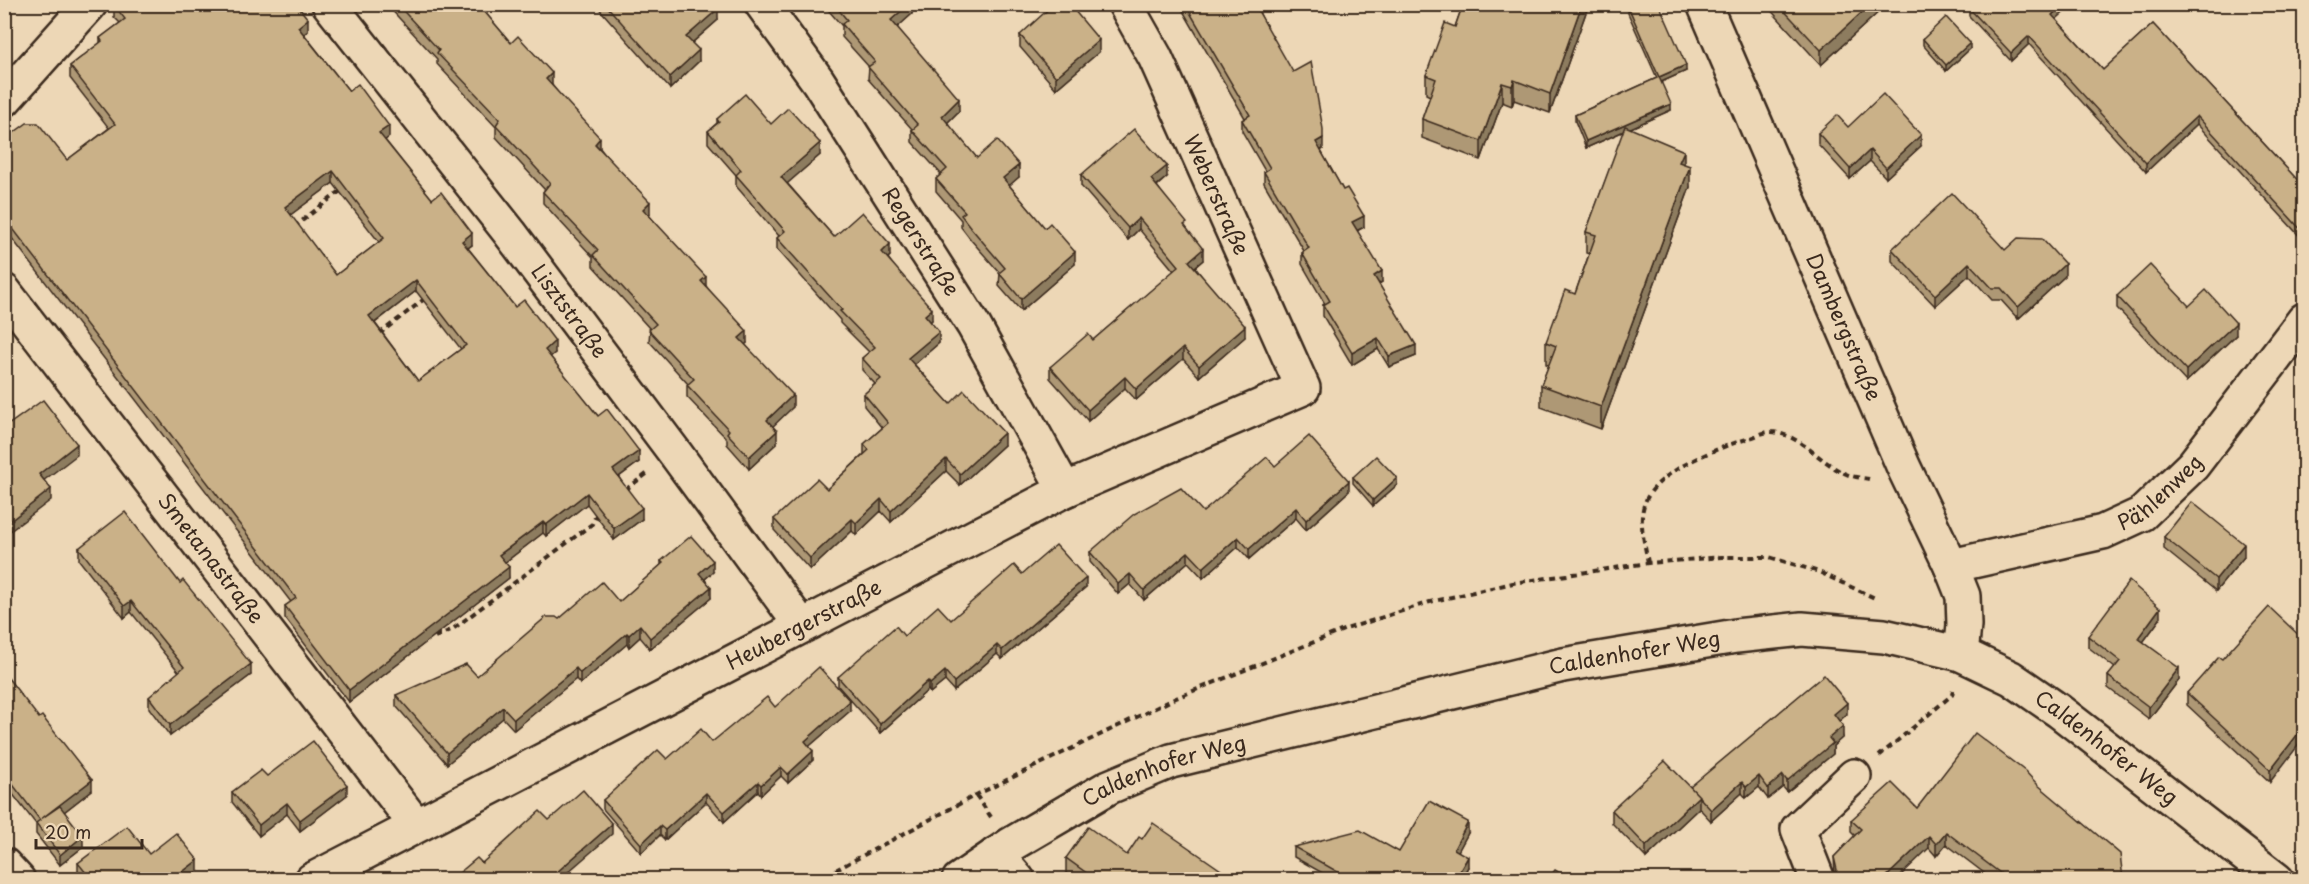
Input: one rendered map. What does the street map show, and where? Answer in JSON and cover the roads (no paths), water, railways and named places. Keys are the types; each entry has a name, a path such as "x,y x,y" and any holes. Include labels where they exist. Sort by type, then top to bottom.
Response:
{"street":[{"path":"4,99 90,4"},
{"name":"Lisztstraße","path":"329,4 510,233 801,625"},
{"name":"Regerstraße","path":"762,4 819,81 968,316 1065,490"},
{"name":"Weberstraße","path":"1125,4 1155,57 1303,388"},
{"name":"Dambergstraße","path":"1704,4 1904,468 1963,596 1964,625 1961,654"},
{"name":"Smetanastraße","path":"4,291 416,825"},
{"name":"Pählenweg","path":"1951,566 2103,532 2142,514 2193,465 2304,320"},
{"name":"Heubergerstraße","path":"312,879 1065,490 1303,388"},
{"name":"Caldenhofer Weg","path":"959,879 996,854 1109,787 1171,760 1563,665 1736,636 1802,629 1884,636 1961,654 2011,678 2059,711 2277,879"},
{"path":"1818,879 1798,829 1854,776"},
{"path":"996,854 1018,879"},
{"path":"4,865 18,879"}]}
